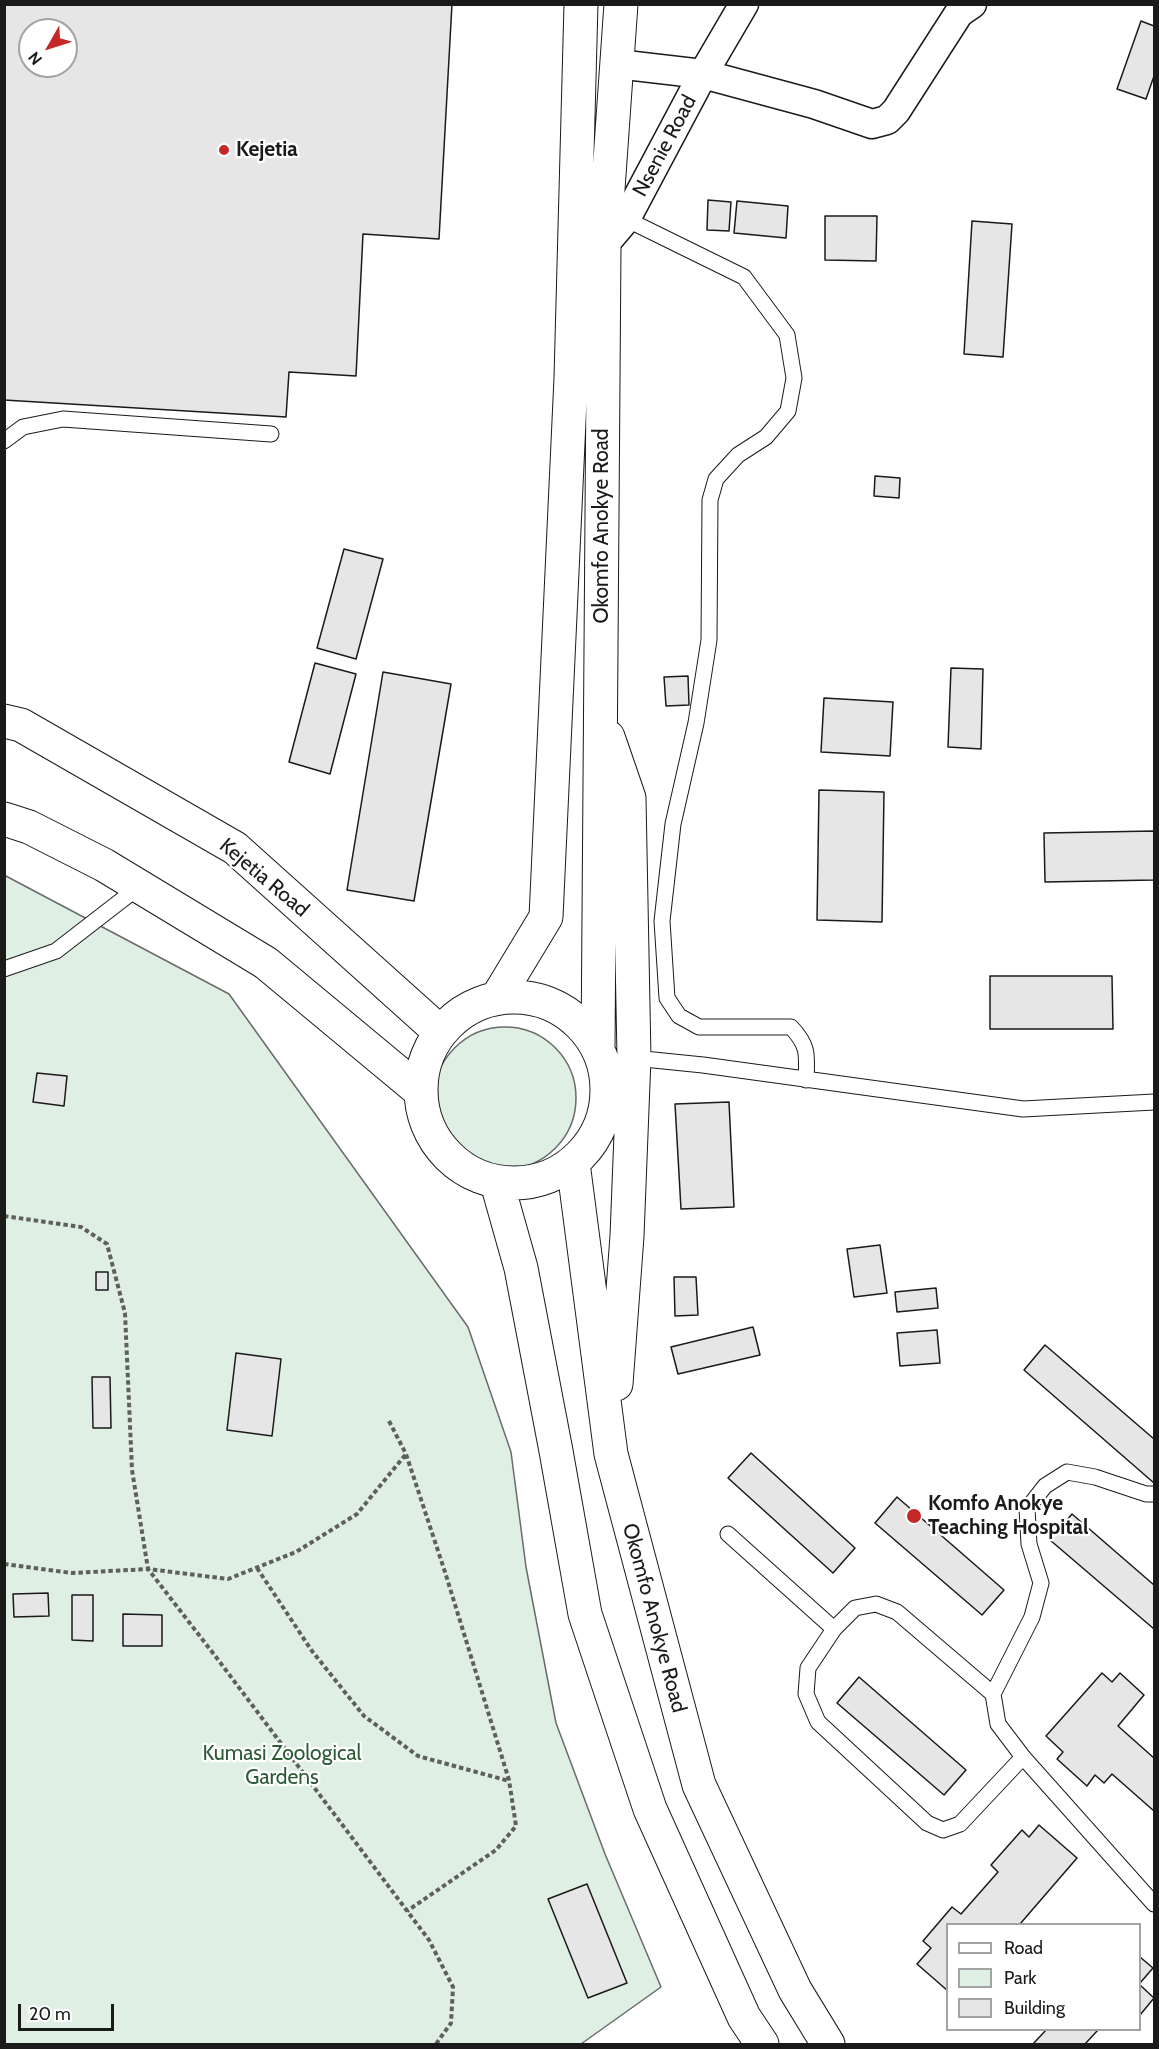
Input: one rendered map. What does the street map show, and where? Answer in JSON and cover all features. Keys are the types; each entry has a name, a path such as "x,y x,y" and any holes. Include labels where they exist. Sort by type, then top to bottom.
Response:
{"main road":[{"name":"Okomfo Anokye Road","path":"497,998 546,917 571,378 581,4"},
{"name":"Okomfo Anokye Road","path":"598,1049 604,246 621,4"},
{"path":"600,714 629,798 634,1058 627,1236 611,1454"},
{"name":"Kejetia Road","path":"4,721 21,725 235,848 440,1032"},
{"path":"4,819 29,827 104,865 266,963 420,1091"},
{"path":"513,996 533,999 553,1006 571,1017 586,1031 598,1049 607,1083 605,1110 599,1130 588,1148 573,1163 555,1174 536,1181 497,1183 474,1175 456,1164 442,1149 430,1131 423,1112 420,1091 422,1070 429,1050 440,1032 455,1017 472,1006 497,998 513,996"},
{"name":"Okomfo Anokye Road","path":"573,1163 611,1454 699,1785 795,1990 828,2044"},
{"path":"497,1183 520,1268 585,1614 651,1809 744,2017 762,2044"}],"street":[{"name":"Nsenie Road","path":"573,276 604,246 626,219 703,74 744,4"},
{"path":"617,64 703,74 814,104 872,124 887,120 896,111 959,13 972,4"}],"lane":[{"path":"626,219 744,277 787,335 794,378 788,411 766,437 738,454 716,479 710,500 709,640 696,723 673,824 662,921 667,998 679,1016 699,1027 791,1028 801,1038 807,1052 806,1080"},
{"path":"4,441 23,427 63,419 271,434"},
{"path":"4,969 56,951 140,886"},
{"path":"634,1058 703,1065 1023,1109 1155,1102"},
{"path":"1155,1494 1146,1494 1095,1477 1067,1472 1045,1486 1026,1509 1029,1544 1041,1583 1032,1617 993,1694 998,1724 1023,1757 1155,1904"},
{"path":"728,1534 834,1629"},
{"path":"993,1694 897,1612 876,1604 855,1608 834,1629 808,1668 806,1694 818,1722 927,1823 943,1830 960,1824 1023,1757"}],"path":[{"path":"4,1216 81,1227 107,1244 125,1313 132,1470 148,1569 429,1940 453,1987 451,2023 436,2044"},
{"path":"389,1421 406,1454 445,1572 509,1781 516,1826 496,1850 407,1911"},
{"path":"4,1564 72,1573 148,1569 228,1579 296,1552 357,1514 406,1454"},
{"path":"256,1568 312,1651 364,1716 418,1756 509,1781"}],"green space":[{"name":"Kumasi Zoological Gardens","path":"4,875 229,994 468,1327 511,1452 526,1567 556,1723 605,1854 661,1987 581,2044 5,2044"},
{"path":"505,1027 532,1033 555,1048 570,1071 576,1098 570,1125 555,1148 532,1163 505,1169 478,1163 455,1148 440,1125 434,1098 440,1071 455,1048 478,1033"}],"building":[{"name":"Kejetia","path":"4,4 452,4 439,239 363,234 356,376 289,372 286,417 4,400"},
{"path":"1141,21 1154,26 1154,76 1146,99 1117,89"},
{"path":"708,200 731,202 729,231 707,230"},
{"path":"737,201 788,206 786,238 734,233"},
{"path":"825,216 877,216 876,261 825,260"},
{"path":"972,221 1012,224 1003,357 964,354"},
{"path":"875,476 900,478 899,498 874,496"},
{"path":"344,549 383,559 356,659 317,648"},
{"path":"315,663 356,674 330,774 289,762"},
{"path":"951,668 983,669 981,749 948,747"},
{"path":"383,672 451,684 414,901 347,890"},
{"path":"688,676 689,705 666,706 664,677"},
{"path":"824,698 893,702 890,756 821,752"},
{"path":"819,790 884,792 882,922 817,920"},
{"path":"1154,831 1154,880 1045,882 1044,833"},
{"path":"990,976 1112,976 1113,1029 990,1029"},
{"path":"37,1073 67,1076 64,1106 33,1102"},
{"path":"729,1102 734,1207 681,1209 675,1104"},
{"path":"880,1245 887,1293 854,1297 847,1249"},
{"path":"96,1272 108,1272 108,1290 96,1290"},
{"path":"674,1277 696,1277 698,1315 675,1316"},
{"path":"936,1288 938,1308 897,1312 895,1292"},
{"path":"753,1327 760,1355 678,1374 671,1347"},
{"path":"937,1330 940,1363 900,1366 897,1333"},
{"path":"1045,1345 1154,1439 1154,1483 1024,1370"},
{"path":"236,1353 281,1359 272,1436 227,1430"},
{"path":"92,1377 110,1377 111,1428 93,1428"},
{"path":"751,1453 855,1548 833,1573 728,1478"},
{"path":"897,1497 1004,1590 982,1615 875,1523"},
{"path":"1072,1514 1154,1585 1154,1629 1050,1540"},
{"path":"48,1593 49,1616 14,1617 13,1594"},
{"path":"72,1595 93,1595 93,1641 72,1640"},
{"path":"123,1614 162,1615 162,1646 123,1646"},
{"path":"1102,1673 1112,1682 1120,1673 1144,1695 1118,1726 1154,1758 1154,1811 1112,1774 1104,1783 1095,1775 1087,1786 1057,1759 1063,1752 1046,1736"},
{"path":"859,1677 966,1770 944,1795 837,1703"},
{"path":"1039,1825 1077,1858 1021,1923 946,1923 946,1989 917,1964 931,1948 923,1941 952,1907 961,1914 998,1872 991,1865 1022,1830 1029,1837"},
{"path":"587,1884 627,1983 588,1998 548,1899"},
{"path":"1141,1958 1153,1968 1141,1982"},
{"path":"1141,1986 1154,1998 1141,2014"},
{"path":"1045,2031 1097,2031 1085,2044 1033,2044"}],"place":[{"name":"Kejetia","path":"224,150"},
{"name":"Komfo Anokye Teaching Hospital","path":"914,1516"}]}
